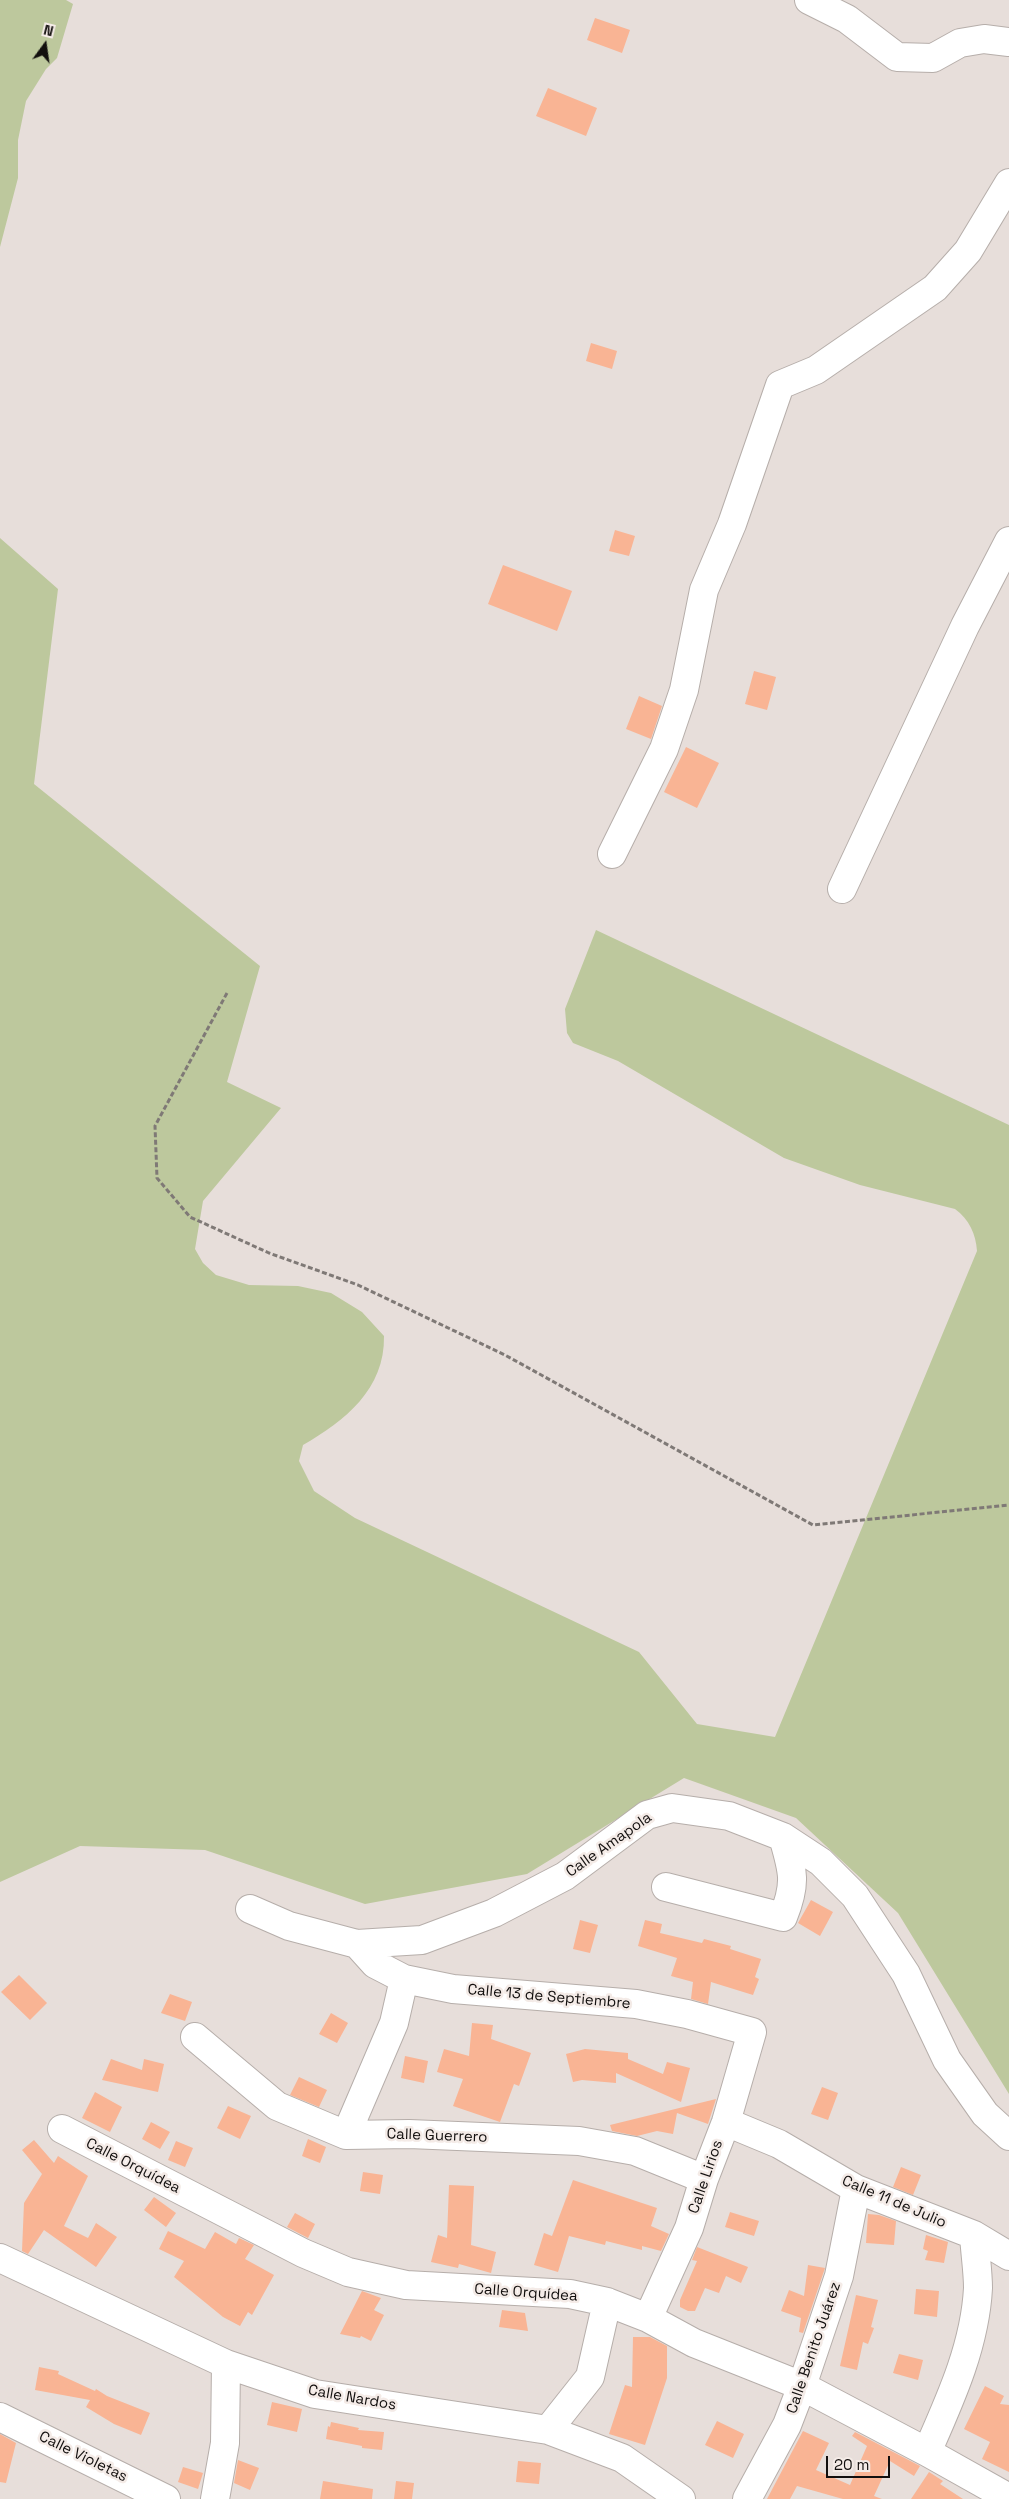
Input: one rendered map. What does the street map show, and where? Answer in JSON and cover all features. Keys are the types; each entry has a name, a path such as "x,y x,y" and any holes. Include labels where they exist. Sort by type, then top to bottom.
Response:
{"street":[{"path":"809,0 851,10 897,57 934,58 960,43 984,39 1009,42"},
{"path":"612,854 664,749 684,690 704,590 732,524 780,385 816,370 935,288 968,251 1009,183"},
{"path":"842,889 965,626 1009,541"},
{"name":"Calle Amapola","path":"250,1909 289,1926 357,1944 422,1940 494,1913 565,1876 647,1815 672,1808 729,1816 783,1837 821,1862 854,1896 906,1974 947,2060 985,2114 1009,2136"},
{"path":"666,1887 783,1917 791,1897 793,1872 783,1837"},
{"name":"Calle 13 de Septiembre","path":"357,1944 375,1964 404,1979 453,1988 636,2004 687,2014 752,2032"},
{"path":"346,2135 394,2023 404,1979"},
{"name":"Calle Lirios","path":"648,2318 689,2228 704,2179 726,2122 752,2032"},
{"name":"Calle Guerrero","path":"195,2037 277,2106 346,2135 409,2134 579,2141 635,2151 704,2179"},
{"name":"Calle 11 de Julio","path":"726,2122 778,2144 856,2189 974,2235 1009,2256"},
{"name":"Calle Orquídea","path":"62,2129 302,2253 348,2272 406,2285 570,2294 607,2302 648,2318 694,2343 802,2386 1009,2498"},
{"name":"Calle Benito Juárez","path":"747,2499 787,2425 802,2386 839,2276 856,2189"},
{"path":"927,2452 955,2388 969,2341 978,2288 974,2235"},
{"name":"Calle Nardos","path":"0,2258 226,2364 315,2394 548,2430 622,2458 681,2499"},
{"path":"548,2430 590,2377 607,2302"},
{"path":"215,2499 225,2443 226,2364"},
{"name":"Calle Violetas","path":"0,2417 166,2499"}],"path":[{"path":"227,994 155,1126 157,1178 190,1217 269,1253 358,1285 505,1356 813,1525 1009,1505"}],"green space":[{"path":"0,0 66,0 73,4 57,58 46,69 26,101 18,140 18,178 0,247"},
{"path":"0,538 58,589 34,784 260,966 227,1082 281,1108 203,1201 195,1249 203,1263 216,1275 249,1285 298,1286 331,1293 362,1312 384,1336 383,1355 378,1372 360,1401 334,1425 303,1445 299,1461 314,1491 355,1518 639,1652 697,1724 775,1737 977,1251 973,1233 968,1222 955,1209 860,1185 784,1158 618,1061 573,1043 567,1033 565,1009 596,930 1009,1125 1009,2094 898,1913 796,1818 684,1778 527,1874 365,1904 205,1850 80,1846 0,1882"}],"building":[{"path":"595,18 630,30 622,53 587,40"},
{"path":"548,88 597,108 586,136 536,116"},
{"path":"591,343 617,351 612,369 586,361"},
{"path":"615,530 635,536 629,556 609,551"},
{"path":"503,565 572,591 557,631 488,604"},
{"path":"754,671 776,677 767,710 745,704"},
{"path":"639,696 662,706 651,739 626,729"},
{"path":"686,747 719,763 697,808 664,792"},
{"path":"811,1900 833,1912 820,1936 798,1923"},
{"path":"580,1920 598,1925 590,1953 573,1949"},
{"path":"645,1920 662,1924 660,1933 702,1943 704,1939 731,1946 730,1949 761,1959 755,1977 759,1979 753,1995 711,1982 708,2004 691,1999 693,1982 671,1976 677,1958 638,1946"},
{"path":"19,1975 47,2003 30,2020 1,1992"},
{"path":"170,1994 192,2002 185,2021 161,2013"},
{"path":"331,2013 348,2023 337,2043 319,2034"},
{"path":"472,2023 493,2025 491,2039 531,2053 519,2086 514,2084 500,2122 453,2106 463,2079 437,2072 444,2049 469,2056"},
{"path":"585,2049 628,2053 628,2059 663,2074 667,2062 690,2068 681,2102 616,2073 616,2083 582,2080 573,2082 566,2054"},
{"path":"405,2056 428,2061 424,2083 401,2078"},
{"path":"111,2059 142,2070 144,2059 164,2064 158,2092 102,2080"},
{"path":"299,2077 327,2090 319,2107 290,2095"},
{"path":"822,2087 838,2093 828,2120 811,2114"},
{"path":"95,2092 122,2107 110,2132 82,2118"},
{"path":"716,2099 708,2124 677,2113 673,2134 657,2131 637,2136 612,2131 610,2125"},
{"path":"228,2106 251,2116 240,2139 217,2128"},
{"path":"151,2122 170,2132 160,2149 142,2139"},
{"path":"308,2139 326,2147 320,2163 302,2156"},
{"path":"34,2140 54,2163 58,2156 88,2176 64,2226 88,2238 96,2223 117,2237 96,2267 44,2230 28,2254 22,2251 24,2203 42,2174 22,2150"},
{"path":"176,2141 193,2148 185,2167 168,2160"},
{"path":"901,2167 921,2175 913,2195 893,2187"},
{"path":"363,2172 383,2175 380,2194 360,2191"},
{"path":"573,2180 657,2208 651,2226 669,2234 661,2251 642,2246 642,2250 606,2241 605,2245 569,2236 558,2272 534,2265 544,2233 552,2236"},
{"path":"449,2185 474,2186 471,2245 496,2252 491,2273 459,2264 458,2268 431,2262 438,2235 447,2238"},
{"path":"154,2197 176,2213 166,2227 144,2210"},
{"path":"730,2212 759,2221 754,2236 725,2227"},
{"path":"295,2213 315,2224 308,2238 287,2227"},
{"path":"868,2214 879,2215 896,2221 894,2245 866,2243"},
{"path":"168,2231 205,2249 215,2232 236,2244 239,2238 254,2245 245,2259 274,2275 252,2315 248,2312 240,2326 223,2317 174,2277 184,2261 159,2249"},
{"path":"926,2235 948,2242 944,2263 925,2260 928,2251 923,2249"},
{"path":"697,2247 748,2267 741,2283 726,2276 719,2293 705,2288 695,2311 688,2311 680,2307 680,2300 697,2261 692,2260"},
{"path":"808,2265 825,2268 803,2333 799,2332 801,2318 781,2311 789,2290 804,2296"},
{"path":"916,2289 939,2291 937,2317 914,2314"},
{"path":"362,2291 381,2298 374,2310 384,2315 371,2341 361,2336 360,2338 340,2334"},
{"path":"856,2295 878,2300 871,2327 874,2328 868,2344 863,2342 857,2370 840,2366"},
{"path":"502,2310 525,2313 528,2331 499,2327"},
{"path":"633,2337 650,2337 667,2346 667,2378 645,2445 609,2434 625,2385 632,2387"},
{"path":"899,2354 923,2360 918,2380 893,2373"},
{"path":"39,2367 59,2371 58,2374 150,2413 141,2435 114,2424 86,2407 90,2400 35,2390"},
{"path":"985,2386 1004,2396 1000,2404 1009,2405 1009,2472 982,2459 990,2442 964,2429"},
{"path":"272,2402 302,2409 297,2432 267,2425"},
{"path":"717,2421 744,2434 733,2458 705,2445"},
{"path":"331,2422 359,2428 358,2430 384,2432 382,2450 362,2448 362,2446 326,2439 328,2426 330,2427"},
{"path":"803,2431 829,2443 816,2470 850,2485 867,2446 852,2436 855,2432 920,2466 914,2476 890,2461 874,2496 882,2499 843,2499 797,2486 790,2499 767,2499"},
{"path":"0,2434 16,2443 6,2483 0,2482"},
{"path":"238,2460 259,2468 250,2490 234,2483"},
{"path":"518,2461 541,2463 539,2484 516,2482"},
{"path":"183,2467 203,2473 198,2489 178,2482"},
{"path":"929,2472 943,2481 940,2484 963,2499 911,2499"},
{"path":"323,2481 373,2489 372,2499 320,2499"},
{"path":"396,2481 414,2483 412,2499 394,2499"}]}
